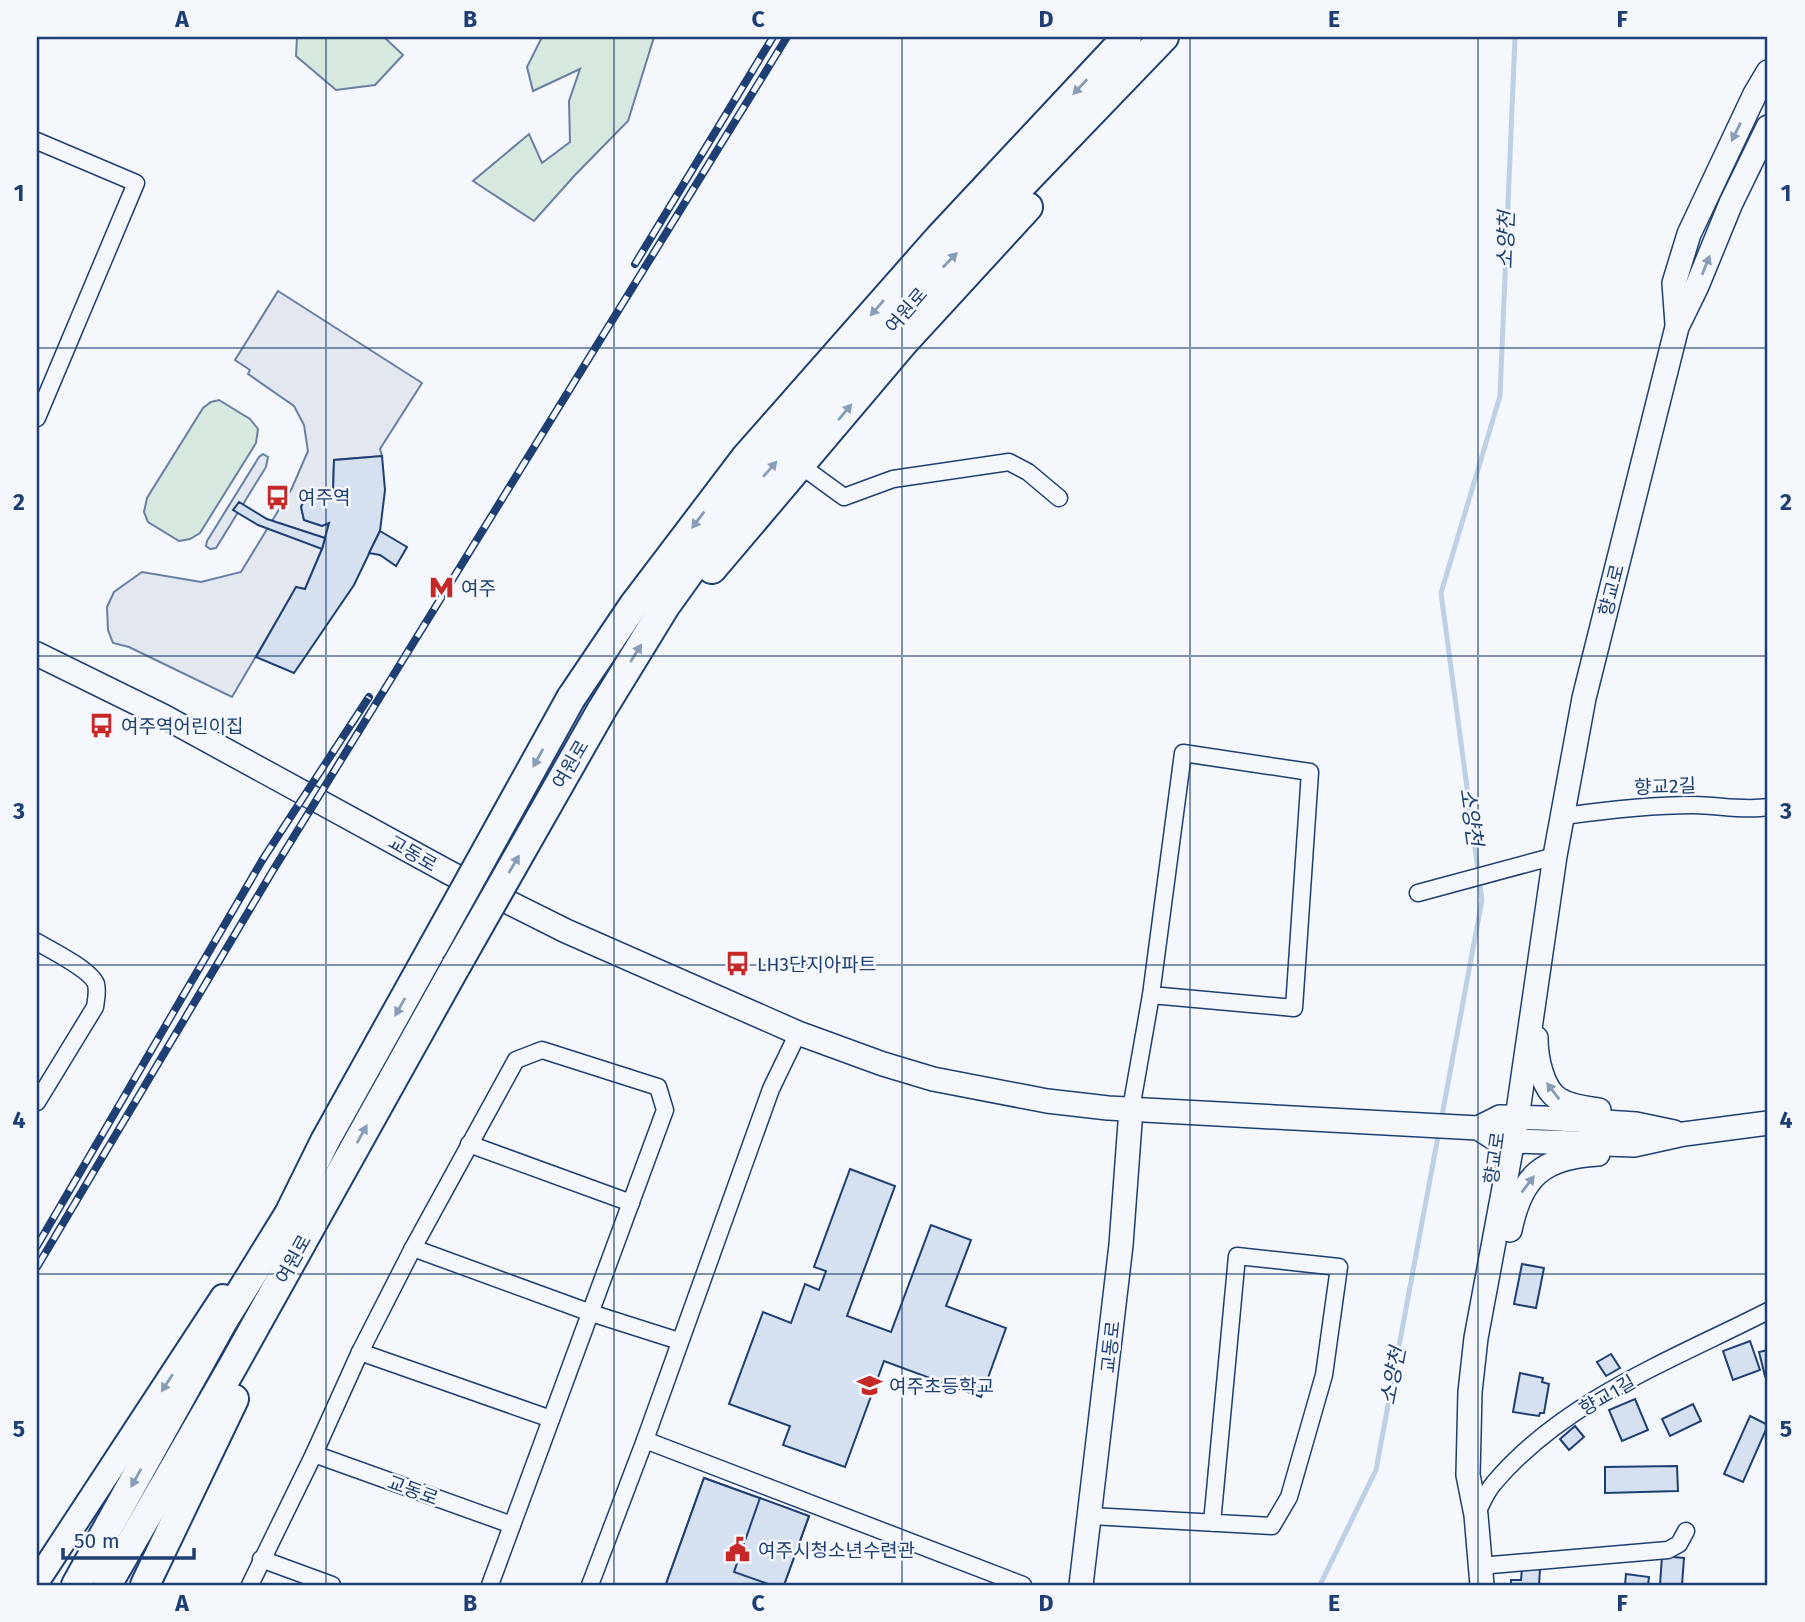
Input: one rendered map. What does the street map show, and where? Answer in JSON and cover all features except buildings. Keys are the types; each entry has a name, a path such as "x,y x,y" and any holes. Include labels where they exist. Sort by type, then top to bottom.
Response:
{"highway":[{"path":"666,605 702,580 904,342 1114,111 1147,42"},
{"name":"여원로","path":"107,1585 601,711 666,605 727,520 936,274 1147,42"},
{"name":"여원로","path":"76,1585 223,1321 289,1214 325,1141 571,698 633,606 746,457 939,239 1147,42"},
{"path":"145,1585 245,1377 319,1234 328,1194"}],"main road":[{"path":"37,1581 325,1141"}],"street":[{"name":"향교로","path":"1677,327 1674,283 1689,234 1707,191 1768,72"},
{"name":"향교로","path":"1481,1576 1476,1515 1468,1475 1468,1432 1476,1338 1487,1291 1479,1268 1494,1129 1525,1012 1536,986 1555,856 1584,698 1677,327 1731,203 1768,127"},
{"path":"37,141 136,183 37,418"},
{"path":"800,465 844,497 893,479 1009,461 1028,472 1059,498"},
{"name":"교동로","path":"39,660 163,716 450,873 566,931 798,1033 883,1064 933,1079 1047,1101 1189,1114 1494,1129"},
{"path":"1131,1109 1151,995 1183,753 1310,772 1294,1008 1151,995"},
{"name":"향교2길","path":"1564,816 1667,805 1709,805 1753,810 1768,807"},
{"path":"1424,892 1555,856"},
{"path":"37,942 89,974 96,983 97,995 94,1007 37,1102"},
{"path":"1536,986 1536,1057 1543,1078 1558,1099 1576,1106 1618,1113 1635,1135"},
{"path":"590,1585 771,1089 798,1033"},
{"path":"250,1585 360,1352 469,1144 516,1060 542,1050 658,1087 665,1111 490,1585"},
{"name":"교동로","path":"1081,1585 1121,1245 1131,1109"},
{"path":"1494,1129 1635,1135 1684,1134 1768,1123"},
{"path":"1487,1291 1502,1269 1512,1220 1523,1188 1538,1170 1562,1159 1625,1152 1635,1135"},
{"path":"469,1144 631,1203"},
{"path":"413,1248 591,1313 679,1341"},
{"path":"1091,1516 1212,1523 1272,1526 1289,1497 1324,1375 1339,1267 1237,1256 1212,1523"},
{"name":"향교1길","path":"1476,1515 1493,1484 1539,1440 1576,1413 1612,1389 1768,1311"},
{"path":"360,1352 551,1419"},
{"path":"645,1440 1023,1585"},
{"name":"교동로","path":"314,1454 512,1525"},
{"path":"1481,1576 1668,1550 1679,1544 1686,1531"},
{"path":"261,1559 332,1585"}],"shaded area":[{"path":"297,37 384,37 403,55 375,85 336,90 296,56"},
{"path":"542,37 654,37 628,121 534,221 473,181 529,134 542,163 570,142 569,101 580,69 533,91 527,67"},
{"path":"278,291 422,383 380,449 382,456 334,460 333,491 314,490 306,496 301,507 304,520 322,526 329,523 322,549 305,589 296,588 232,697 129,647 113,643 108,630 107,607 114,592 142,572 201,582 241,572 292,488 308,451 304,425 294,406 248,374 250,370 235,360"},
{"path":"219,400 250,419 258,429 256,443 200,533 179,541 148,522 144,512 147,498 203,408"},
{"path":"263,454 268,457 266,467 216,548 210,549 206,546 207,541"}],"waterway":[{"name":"소양천","path":"1441,1121 1482,900 1441,593 1500,396 1515,37"},
{"name":"소양천","path":"1320,1585 1376,1470 1439,1131"}],"railway":[{"path":"635,264 773,37"},
{"path":"37,1267 272,872 787,37"},
{"path":"37,1246 263,859 369,697"}],"place":[{"name":"여주역","path":"278,497"},
{"name":"여주","path":"441,588"},
{"name":"여주역어린이집","path":"101,726"},
{"name":"LH3단지아파트","path":"737,964"},
{"name":"여주초등학교","path":"869,1386"},
{"name":"여주시청소년수련관","path":"738,1550"}]}
